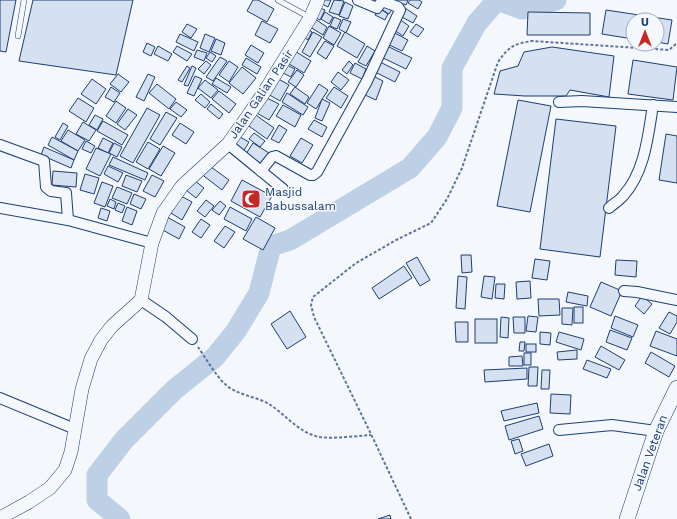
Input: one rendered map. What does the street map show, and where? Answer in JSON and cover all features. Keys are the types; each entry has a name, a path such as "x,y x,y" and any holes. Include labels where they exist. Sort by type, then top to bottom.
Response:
{"main road":[{"name":"Jalan Veteran","path":"627,519 656,431 677,388"}],"street":[{"name":"Jalan Galian Pasir","path":"141,300 152,243 163,213 182,186 228,144 263,94 310,18 318,0"},
{"path":"261,171 272,157 276,156 310,175 317,172 367,81 400,10 398,7 382,1 377,8 358,0"},
{"path":"559,102 582,101 677,107"},
{"path":"609,208 623,196 636,177 646,147 653,105"},
{"path":"228,144 283,189"},
{"path":"0,145 44,161 46,187 51,190 66,193 68,220"},
{"path":"0,208 68,220 152,243"},
{"path":"624,291 677,300"},
{"path":"0,518 29,502 50,488 65,470 71,452 82,389 91,359 101,340 112,326 141,300 192,339"},
{"path":"0,398 75,430"},
{"path":"559,430 612,425 656,431"}],"lane":[{"path":"18,36 24,0"},
{"path":"278,0 310,18"}],"path":[{"path":"411,519 314,317 311,306 313,297 356,264 396,240 431,223 447,199 462,168 498,62 505,52 517,44 532,41 669,50 677,43"},
{"path":"192,339 224,383 230,388 270,404 306,432 319,437 371,434"}],"building":[{"path":"0,0 16,0 6,52 0,51"},
{"path":"33,0 133,0 116,75 19,61"},
{"path":"253,0 258,0 274,9 267,22 247,11"},
{"path":"321,0 331,0 328,7 320,3"},
{"path":"334,0 344,1 339,15 329,12"},
{"path":"393,0 408,0 406,5"},
{"path":"410,0 419,0 422,2 418,9 408,3"},
{"path":"345,2 353,6 348,19 339,16"},
{"path":"385,3 393,8 389,14 381,9"},
{"path":"318,7 325,10 320,20 314,17"},
{"path":"379,8 388,14 385,20 375,15"},
{"path":"405,8 417,16 413,23 400,16"},
{"path":"606,10 625,13 625,38 602,34"},
{"path":"325,12 333,17 329,24 321,19"},
{"path":"528,12 590,13 590,35 527,35"},
{"path":"312,17 327,27 323,35 307,25"},
{"path":"334,17 341,20 337,29 330,26"},
{"path":"398,18 409,26 403,36 391,28"},
{"path":"343,19 351,22 346,33 339,29"},
{"path":"665,19 672,20 668,44 665,43"},
{"path":"262,21 278,29 270,43 255,35"},
{"path":"187,24 197,29 191,38 182,32"},
{"path":"416,24 424,29 418,37 410,32"},
{"path":"329,26 341,33 334,45 323,38"},
{"path":"305,27 312,32 308,40 301,35"},
{"path":"391,31 408,40 402,51 385,43"},
{"path":"313,32 322,37 310,57 302,52"},
{"path":"345,32 365,44 357,58 337,46"},
{"path":"180,34 198,42 194,51 176,42"},
{"path":"205,34 215,38 209,52 200,48"},
{"path":"216,39 225,43 221,55 211,51"},
{"path":"325,41 334,46 326,59 317,53"},
{"path":"147,43 155,47 151,56 143,52"},
{"path":"251,45 264,53 258,63 245,55"},
{"path":"158,46 172,54 168,61 154,54"},
{"path":"177,46 192,54 187,61 173,52"},
{"path":"367,46 375,51 366,66 358,62"},
{"path":"387,46 412,58 406,69 381,57"},
{"path":"552,47 614,56 609,97 570,90 566,96 494,94 500,71 518,66 524,52"},
{"path":"197,50 207,53 204,61 194,57"},
{"path":"293,50 311,61 304,73 286,62"},
{"path":"210,52 216,56 212,62 206,58"},
{"path":"220,57 227,61 213,81 206,77"},
{"path":"246,58 261,67 257,74 242,65"},
{"path":"633,60 677,67 673,100 628,94"},
{"path":"206,61 211,65 204,74 198,69"},
{"path":"229,61 238,67 229,82 219,75"},
{"path":"349,61 353,65 347,74 342,70"},
{"path":"380,62 400,72 395,82 375,72"},
{"path":"283,63 295,69 291,77 279,71"},
{"path":"355,63 366,69 362,79 350,73"},
{"path":"187,66 190,68 182,82 178,80"},
{"path":"192,66 196,68 188,86 184,85"},
{"path":"242,67 256,78 243,94 229,83"},
{"path":"297,70 304,75 296,87 288,82"},
{"path":"338,72 349,80 341,90 331,82"},
{"path":"118,74 129,82 121,92 110,84"},
{"path":"148,74 155,77 144,101 136,97"},
{"path":"195,76 202,79 194,96 187,93"},
{"path":"373,76 383,81 376,100 365,95"},
{"path":"275,77 289,85 280,101 266,93"},
{"path":"216,78 231,87 227,93 212,84"},
{"path":"92,79 106,89 96,104 81,94"},
{"path":"205,80 218,90 211,98 198,88"},
{"path":"157,84 176,99 169,109 149,93"},
{"path":"319,84 328,90 316,109 307,103"},
{"path":"111,87 120,93 114,102 105,97"},
{"path":"295,87 309,97 305,104 290,94"},
{"path":"334,87 348,96 341,108 326,98"},
{"path":"219,91 236,104 229,113 212,99"},
{"path":"287,93 308,107 303,115 282,102"},
{"path":"201,94 210,102 205,108 195,100"},
{"path":"263,96 279,104 269,120 255,112"},
{"path":"78,98 94,108 86,122 69,111"},
{"path":"322,99 330,103 322,121 315,118"},
{"path":"518,100 551,106 530,212 497,206"},
{"path":"116,101 126,108 116,123 106,116"},
{"path":"176,102 187,110 181,117 170,109"},
{"path":"211,104 223,114 219,119 207,109"},
{"path":"283,105 301,115 295,127 276,116"},
{"path":"147,108 160,115 133,163 120,156"},
{"path":"128,109 137,115 125,130 117,124"},
{"path":"166,112 177,118 160,145 150,139"},
{"path":"253,113 274,128 267,139 246,124"},
{"path":"95,115 103,119 97,130 89,125"},
{"path":"556,119 616,126 600,257 540,249"},
{"path":"314,120 327,127 322,137 308,129"},
{"path":"103,121 128,135 122,145 97,131"},
{"path":"83,122 96,130 89,141 76,134"},
{"path":"63,123 68,126 60,140 55,137"},
{"path":"180,123 194,132 186,144 172,135"},
{"path":"279,125 287,130 279,143 271,139"},
{"path":"68,130 85,140 78,151 61,141"},
{"path":"254,133 265,141 260,147 249,139"},
{"path":"666,134 677,136 677,183 659,180"},
{"path":"238,136 249,142 243,152 232,145"},
{"path":"52,137 78,151 74,160 48,145"},
{"path":"103,138 113,143 108,153 98,148"},
{"path":"301,138 313,145 302,163 290,156"},
{"path":"86,141 95,146 91,153 82,149"},
{"path":"148,142 160,149 148,169 136,162"},
{"path":"114,143 122,147 117,157 109,153"},
{"path":"253,143 269,153 262,164 246,154"},
{"path":"163,146 175,153 161,176 149,169"},
{"path":"44,147 74,160 71,168 41,155"},
{"path":"96,148 111,154 100,176 86,169"},
{"path":"113,157 148,173 145,180 109,165"},
{"path":"207,164 229,180 222,190 200,173"},
{"path":"108,166 123,173 118,182 104,174"},
{"path":"53,171 77,173 76,187 52,185"},
{"path":"85,174 99,178 94,194 80,190"},
{"path":"126,175 142,181 137,192 122,186"},
{"path":"152,175 164,181 155,197 143,191"},
{"path":"194,180 204,188 196,198 186,190"},
{"name":"Masjid Babussalam","path":"242,180 272,196 260,217 231,201"},
{"path":"102,182 113,186 105,207 94,203"},
{"path":"117,187 132,193 127,204 112,198"},
{"path":"134,194 146,199 141,209 130,204"},
{"path":"181,196 192,202 182,220 171,213"},
{"path":"110,199 116,202 114,209 107,206"},
{"path":"206,200 214,206 205,217 197,211"},
{"path":"220,201 226,206 219,215 212,210"},
{"path":"118,203 125,206 122,213 115,210"},
{"path":"127,207 137,211 132,225 122,221"},
{"path":"230,207 252,219 246,231 224,219"},
{"path":"101,208 110,211 107,221 98,218"},
{"path":"167,217 185,227 179,239 161,229"},
{"path":"256,217 275,228 263,250 243,239"},
{"path":"201,219 210,225 201,238 192,232"},
{"path":"225,226 235,232 224,248 214,241"},
{"path":"461,255 471,255 472,272 462,273"},
{"path":"417,257 430,280 420,286 406,263"},
{"path":"535,259 550,261 547,280 532,278"},
{"path":"616,260 637,261 636,277 615,275"},
{"path":"404,266 412,278 379,299 372,288"},
{"path":"458,276 467,277 465,309 456,308"},
{"path":"484,276 495,277 492,299 481,297"},
{"path":"530,281 531,298 517,299 516,282"},
{"path":"601,282 622,291 611,316 590,307"},
{"path":"496,284 505,284 504,299 495,298"},
{"path":"568,292 588,296 587,306 566,302"},
{"path":"642,296 652,304 644,314 635,306"},
{"path":"538,299 559,299 560,315 539,316"},
{"path":"574,307 583,307 583,323 574,323"},
{"path":"562,308 573,308 572,325 562,324"},
{"path":"290,311 306,337 287,349 271,324"},
{"path":"669,312 677,316 677,322 670,334 659,328"},
{"path":"528,316 538,317 536,332 526,331"},
{"path":"615,316 638,325 633,337 611,328"},
{"path":"501,317 509,318 508,338 500,337"},
{"path":"513,317 525,317 525,333 514,333"},
{"path":"475,319 497,319 497,343 475,343"},
{"path":"455,322 468,322 468,342 456,342"},
{"path":"610,330 632,338 627,350 606,342"},
{"path":"656,331 677,339 677,356 650,346"},
{"path":"540,332 551,333 550,345 540,344"},
{"path":"559,332 584,339 581,350 556,342"},
{"path":"520,342 525,342 524,351 519,351"},
{"path":"526,344 536,344 536,352 526,352"},
{"path":"601,346 625,360 619,370 595,357"},
{"path":"577,350 577,359 558,360 557,352"},
{"path":"651,352 675,366 669,377 645,363"},
{"path":"524,353 531,353 531,365 524,365"},
{"path":"522,356 523,366 509,366 509,357"},
{"path":"587,360 611,369 607,378 583,369"},
{"path":"529,367 538,367 537,386 528,386"},
{"path":"527,368 527,379 485,382 484,370"},
{"path":"542,370 550,370 549,389 541,389"},
{"path":"551,394 571,395 570,414 550,413"},
{"path":"537,403 539,413 504,421 501,411"},
{"path":"539,416 543,429 509,440 505,426"},
{"path":"519,439 523,451 515,454 511,441"},
{"path":"549,444 553,456 526,466 521,454"},
{"path":"390,515 391,519 378,519"}],"waterway":[{"path":"120,519 97,500 97,475 124,440 174,390 215,357 236,331 259,293 271,246 290,240 410,168 437,137 452,108 452,68 477,23 497,0 522,9 556,0"}],"place":[{"name":"Masjid Babussalam","path":"251,199"}]}
